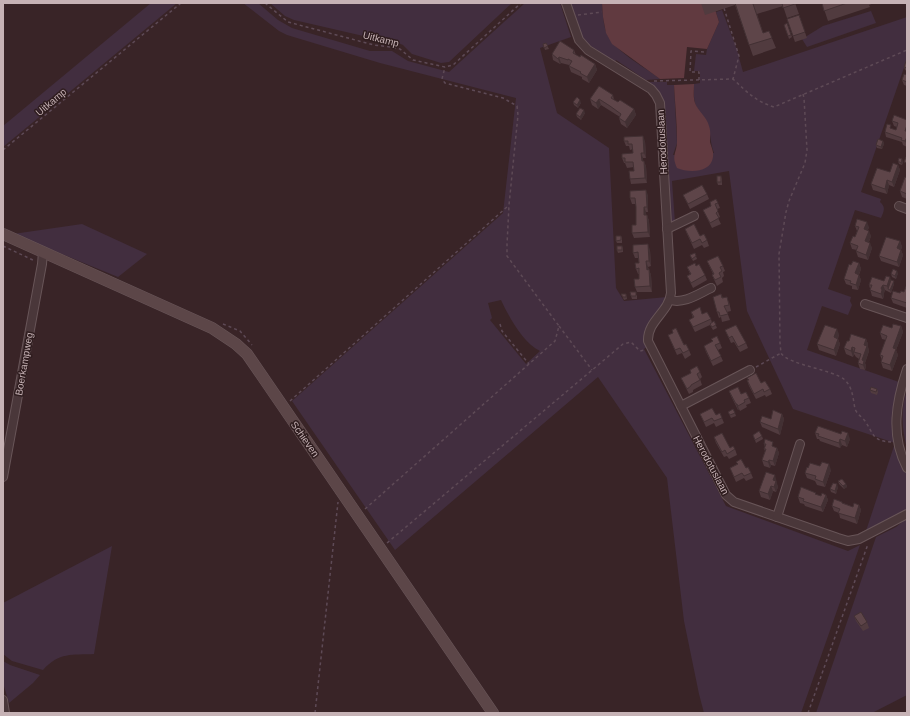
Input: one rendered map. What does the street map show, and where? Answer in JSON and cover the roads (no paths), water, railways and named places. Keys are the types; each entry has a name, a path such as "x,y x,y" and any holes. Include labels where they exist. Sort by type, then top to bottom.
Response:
{"street":[{"name":"Herodotuslaan","path":"566,3 579,40 583,45 588,50 651,89 659,99 661,108 670,300 666,308 650,327 648,341 726,495 734,502 838,538 848,540 859,539 907,514"},
{"path":"667,229 694,216"},
{"name":"Schieven","path":"3,234 212,328 236,344 246,354 493,713"},
{"name":"Boerkampweg","path":"3,477 43,252"},
{"path":"670,300 677,302 683,301 711,288"},
{"path":"865,304 907,318"},
{"path":"907,369 897,401 896,419 898,442 907,468"},
{"path":"681,406 750,370"},
{"path":"777,517 800,444"},
{"path":"3,700 5,713"}]}
